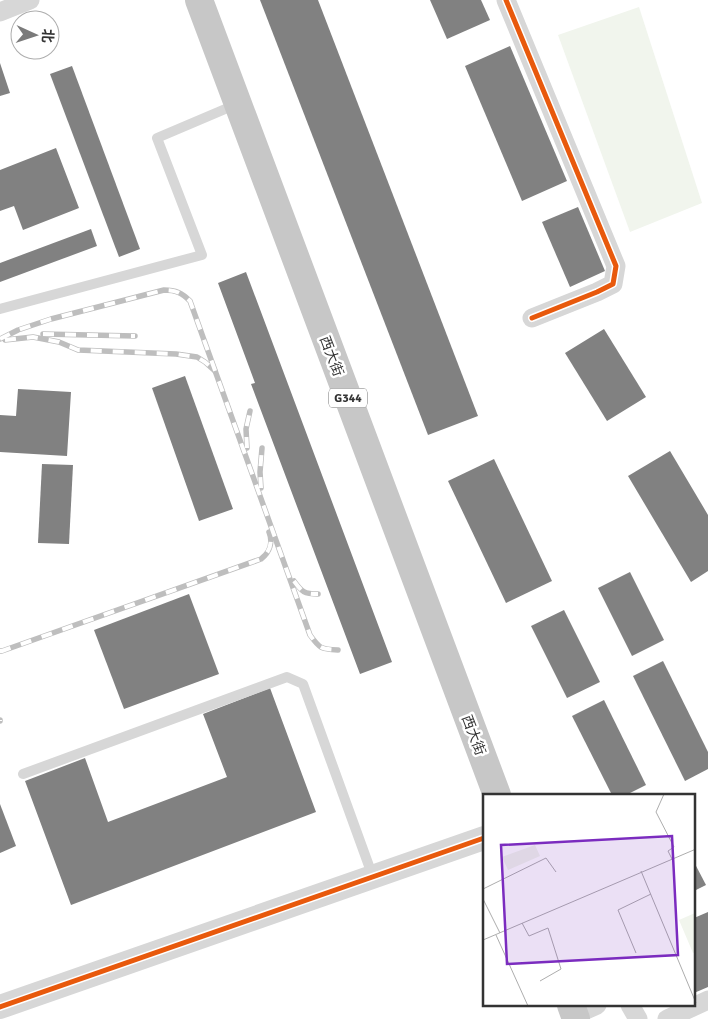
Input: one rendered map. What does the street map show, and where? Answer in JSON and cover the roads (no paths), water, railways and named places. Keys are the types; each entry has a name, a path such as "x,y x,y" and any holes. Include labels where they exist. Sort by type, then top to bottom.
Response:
{"highway":[{"name":"西大街","path":"199,0 497,794"}],"street":[{"path":"0,12 30,0"},
{"path":"506,0 616,266 613,284 532,318"},
{"path":"0,1007 483,838"},
{"path":"696,1006 708,1000"},
{"path":"631,1006 638,1019"},
{"path":"667,1019 695,1006"}],"lane":[{"path":"0,309 202,255 157,138 238,104"},
{"path":"23,774 287,677 303,684 374,877"}],"railway":[{"path":"0,339 18,330 51,319 164,290 175,291 187,298 190,301 310,635 321,647 338,650"},
{"path":"43,334 135,336"},
{"path":"5,340 33,337 59,342 78,350 176,354 197,357 215,371"},
{"path":"247,448 246,429 250,411"},
{"path":"261,488 262,448"},
{"path":"0,651 261,559 270,547 271,539 269,532"},
{"path":"294,581 304,592 318,594"}]}
